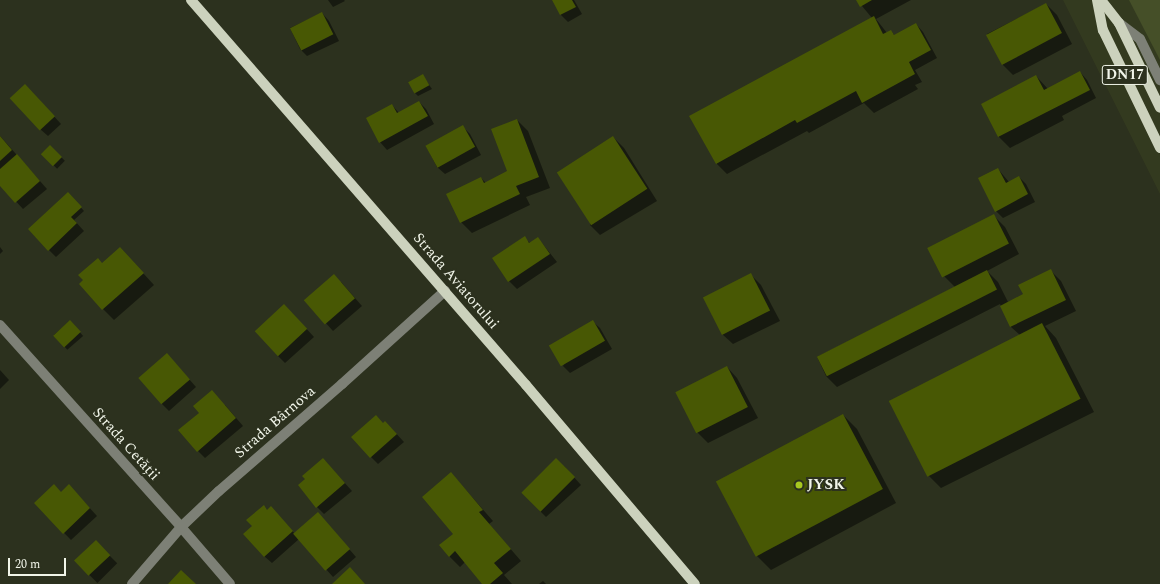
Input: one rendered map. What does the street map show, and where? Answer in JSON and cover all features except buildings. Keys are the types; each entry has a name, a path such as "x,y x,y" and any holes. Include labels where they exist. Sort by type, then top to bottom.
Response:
{"main road":[{"name":"Strada Aviatorului","path":"191,0 445,291 695,584"},
{"name":"DN17","path":"1097,0 1103,30 1160,148"},
{"name":"DN17","path":"1101,0 1119,23 1160,108"}],"street":[{"path":"1119,23 1140,39 1160,80"},
{"name":"Strada Bârnova","path":"132,584 181,528 256,457 342,384 445,291"},
{"name":"Strada Cetății","path":"0,325 230,584"}],"shaded area":[{"path":"1063,0 1160,0 1160,194"},
{"path":"1129,0 1160,0 1160,60"}],"place":[{"name":"JYSK","path":"799,485"}]}
